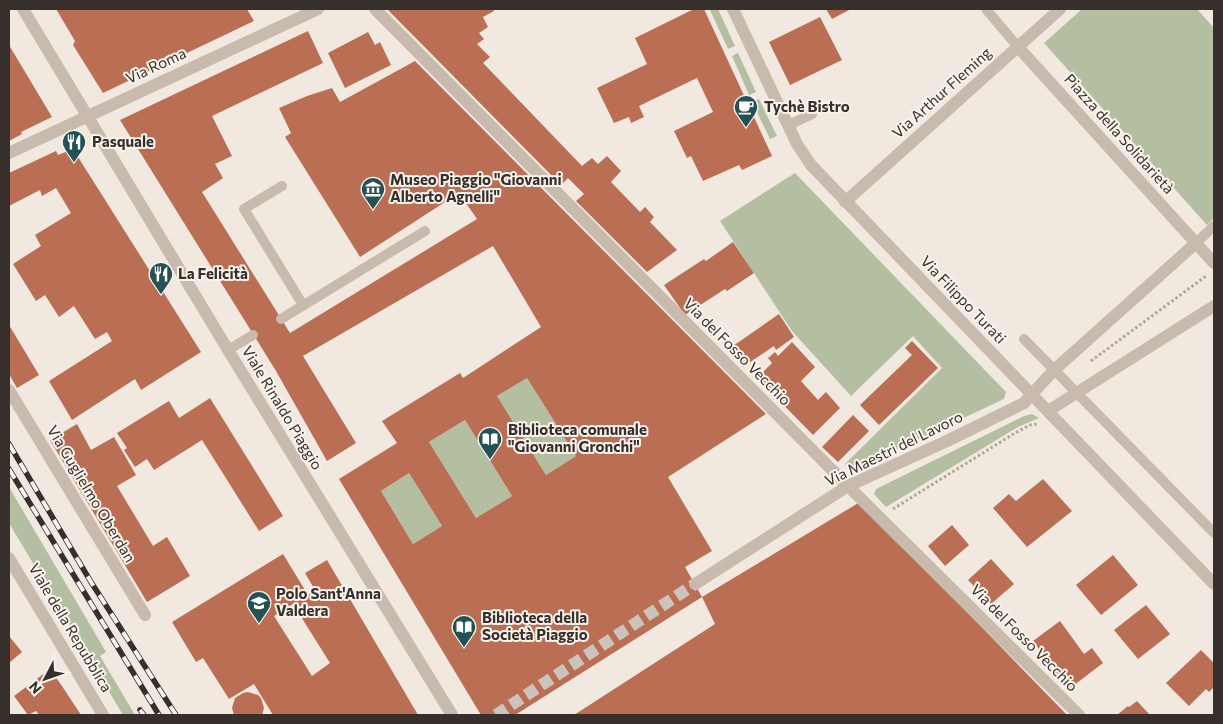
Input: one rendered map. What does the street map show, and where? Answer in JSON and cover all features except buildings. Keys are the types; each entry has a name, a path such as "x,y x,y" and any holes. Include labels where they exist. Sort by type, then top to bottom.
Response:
{"street":[{"name":"Viale Rinaldo Piaggio","path":"23,9 228,350 452,715"},
{"name":"Via Roma","path":"9,153 318,9"},
{"name":"Via del Fosso Vecchio","path":"375,9 1078,715"},
{"name":"Via Filippo Turati","path":"733,9 797,144 811,165 1214,584"},
{"name":"Via Arthur Fleming","path":"845,202 1060,9"},
{"name":"Piazza della Solidarietà","path":"1018,47 1214,264"},
{"path":"1032,393 1055,369 1196,243"},
{"path":"1048,411 1214,306"},
{"name":"Via Guglielmo Oberdan","path":"9,390 145,615"},
{"name":"Via Maestri del Lavoro","path":"695,584 848,486 1004,413 1024,402 1032,393"},
{"name":"Viale della Repubblica","path":"9,558 103,715"}],"lane":[{"path":"986,9 1018,47"},
{"path":"789,126 812,114"},
{"path":"282,186 244,209 303,305"},
{"path":"1196,243 1214,226"},
{"path":"281,319 424,231"},
{"path":"228,350 253,335"},
{"path":"1024,338 1214,533"}],"path":[{"path":"1090,362 1206,276"},
{"path":"880,517 1015,433 1037,424"}],"green space":[{"path":"718,9 735,46 728,49 710,10"},
{"path":"1082,9 1197,9 1214,28 1214,218 1207,225 1044,43"},
{"path":"738,53 756,92 749,95 732,56"},
{"path":"759,99 777,136 770,139 752,102"},
{"path":"795,173 1006,392 1004,399 851,471 845,464 942,368 913,336 851,396 792,331 720,221"},
{"path":"527,378 576,456 546,475 497,396"},
{"path":"1032,414 1039,418 1018,427 886,507 874,494 876,489 1024,416"},
{"path":"465,420 512,496 476,518 429,442"},
{"path":"409,473 442,526 413,544 381,491"},
{"path":"9,487 106,652 100,656 135,715 123,715 9,523"}],"tunnel":[{"path":"496,715 695,584"}],"railway":[{"path":"9,444 91,582 176,715"},
{"path":"9,469 159,715"},
{"path":"140,710 144,715"}],"place":[{"name":"Tychè Bistro","path":"746,128"},
{"name":"Pasquale","path":"74,163"},
{"name":"Museo Piaggio \"Giovanni Alberto Agnelli\"","path":"373,210"},
{"name":"La Felicità","path":"161,295"},
{"name":"Biblioteca comunale \"Giovanni Gronchi\"","path":"490,460"},
{"name":"Polo Sant'Anna Valdera","path":"259,624"},
{"name":"Biblioteca della Società Piaggio","path":"464,648"}]}
